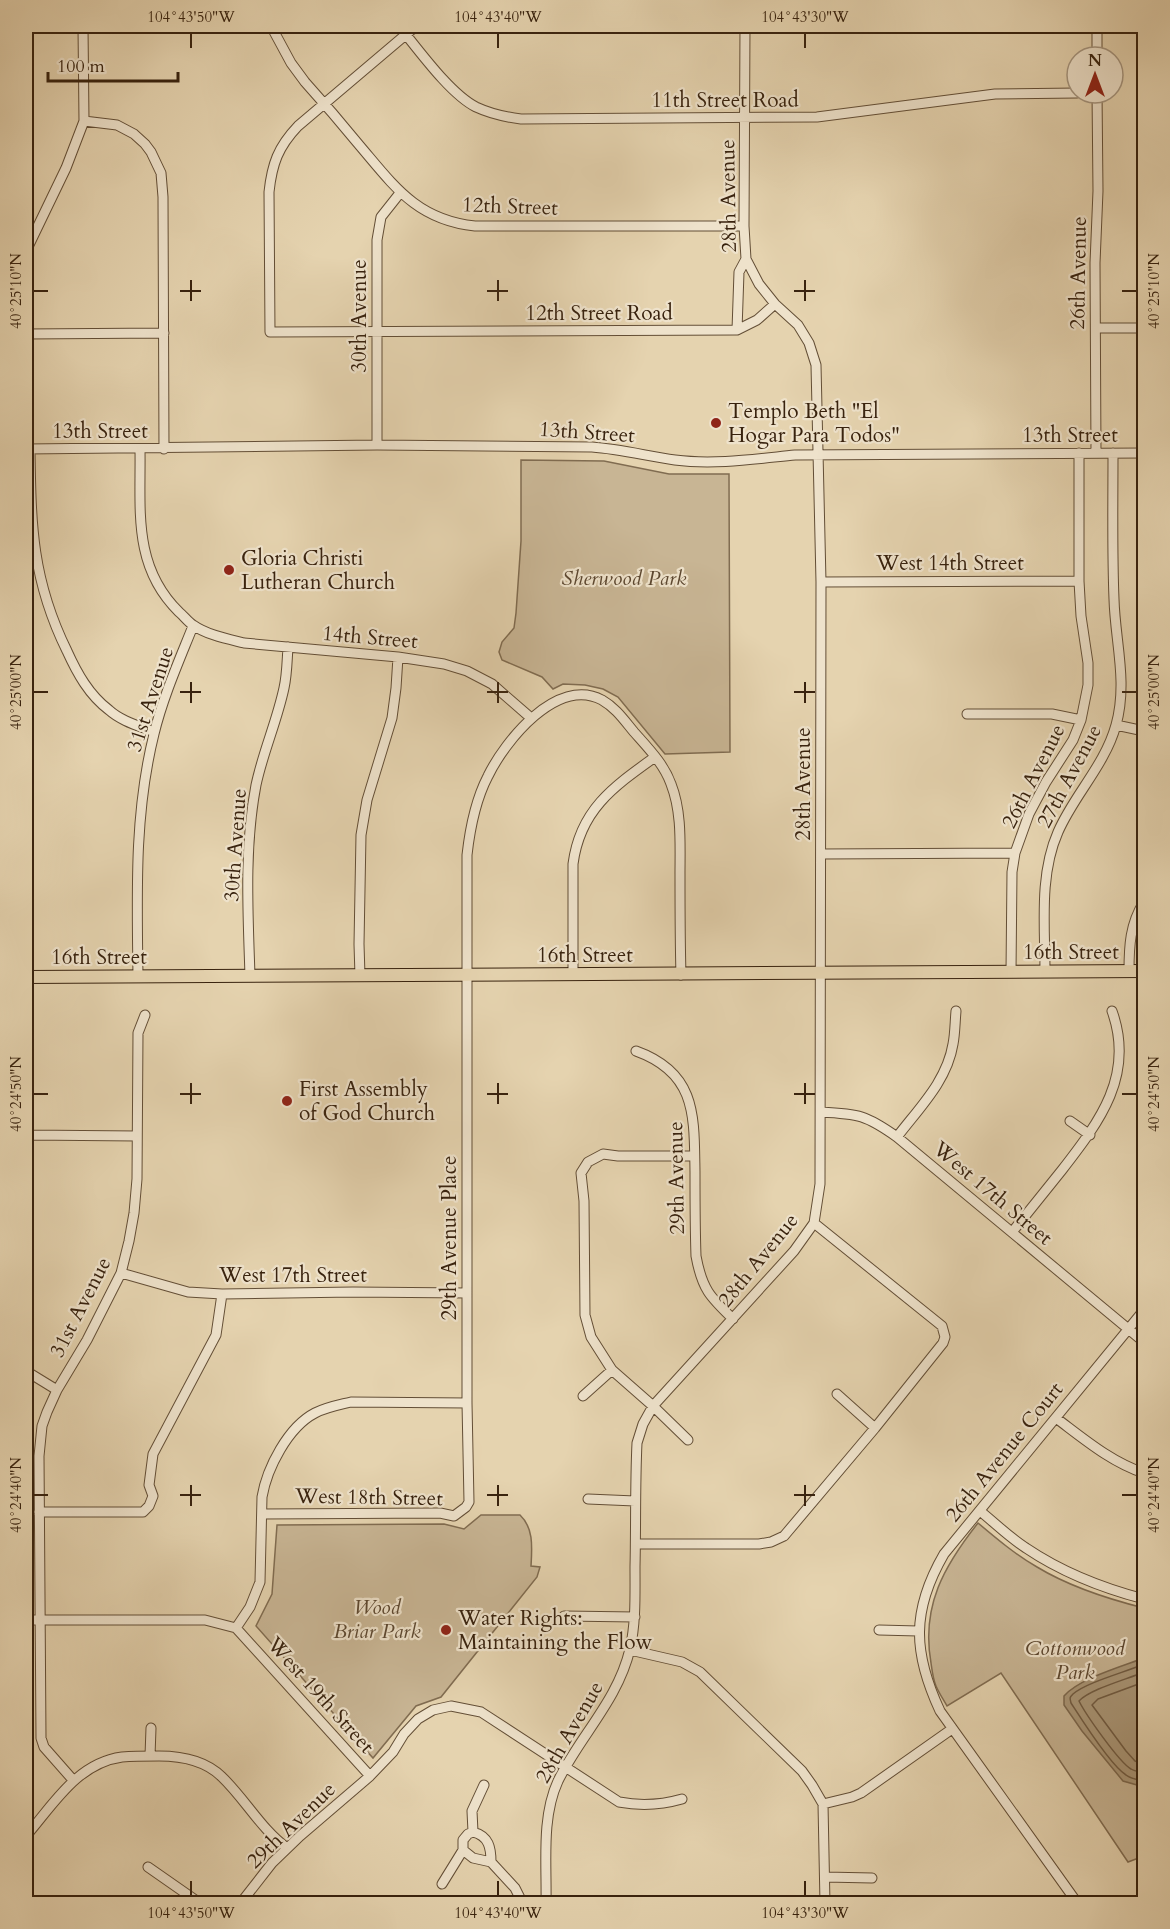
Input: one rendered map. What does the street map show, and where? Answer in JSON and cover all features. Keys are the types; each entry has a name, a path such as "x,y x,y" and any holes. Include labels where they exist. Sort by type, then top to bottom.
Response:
{"main road":[{"name":"16th Street","path":"26,977 1144,971"}],"street":[{"path":"26,27 187,26"},
{"name":"12th Street","path":"271,26 291,63 324,104 400,193 430,213 463,225 744,226"},
{"path":"399,26 406,34"},
{"path":"324,104 416,26"},
{"name":"28th Avenue","path":"546,1904 547,1820 552,1798 566,1767 618,1683 630,1650 635,1617 637,1443 643,1424 653,1406 794,1251 814,1223 820,1184 821,582 816,365 809,343 798,325 775,304 759,284 746,260 744,226 745,26"},
{"path":"1097,26 1097,45"},
{"path":"26,251 66,168 84,122 82,27"},
{"name":"11th Street Road","path":"406,34 465,100 495,115 521,119 841,115 992,94 1065,93"},
{"name":"12th Street Road","path":"324,104 286,138 271,171 268,224 270,332 737,330"},
{"name":"26th Avenue","path":"1096,453 1097,105"},
{"path":"84,122 117,125 134,134 151,152 160,173 163,197 164,449"},
{"name":"30th Avenue","path":"377,445 378,229 381,217 400,193"},
{"path":"746,260 739,272 737,330 757,320 775,304"},
{"path":"1096,328 1144,328"},
{"path":"26,334 164,333"},
{"name":"13th Street","path":"28,449 377,445 592,447 617,449 676,460 698,461 795,455 1144,453"},
{"path":"28,449 31,516 38,570 46,600 62,642 77,673 92,695 115,715 154,732"},
{"name":"31st Avenue","path":"138,977 137,863 140,811 154,732 193,626 158,587 149,568 141,526 140,449"},
{"name":"26th Avenue","path":"1011,972 1012,872 1015,853 1029,814 1046,782 1066,754 1081,720 1088,685 1079,580 1079,453"},
{"name":"27th Avenue","path":"1045,972 1045,895 1051,850 1057,833 1098,766 1116,725 1121,689 1121,659 1114,597 1113,453"},
{"name":"West 14th Street","path":"821,582 1079,580"},
{"name":"14th Street","path":"193,626 244,643 398,657 444,664 467,671 492,684 531,718"},
{"name":"30th Avenue","path":"250,976 249,831 256,784 284,689 288,648"},
{"path":"360,976 361,835 367,800 392,718 398,657"},
{"path":"466,974 466,855 475,808 487,777 499,756 531,718 567,696 583,695 600,699 615,709 655,757 671,783 678,808 680,845 681,975"},
{"path":"967,714 1052,714 1081,720"},
{"path":"1116,725 1144,731"},
{"path":"573,975 575,846 587,818 602,800 655,757"},
{"path":"821,854 1015,853"},
{"path":"1129,972 1133,925 1144,902"},
{"path":"26,917 26,1187"},
{"name":"29th Avenue Place","path":"466,974 469,1502"},
{"path":"897,1137 934,1091 942,1076 953,1044 956,1011"},
{"path":"1013,1231 1090,1135 1109,1101 1118,1070 1119,1030 1113,1011"},
{"name":"31st Avenue","path":"73,1780 44,1747 41,1738 39,1456 42,1426 57,1390 87,1340 121,1273 134,1213 137,1179 138,1033 145,1015"},
{"name":"29th Avenue","path":"636,1051 651,1056 667,1066 688,1095 694,1121 696,1256 699,1277 713,1300 733,1319"},
{"name":"West 17th Street","path":"821,1112 862,1115 875,1121 1013,1231 1144,1342"},
{"path":"1070,1121 1090,1135"},
{"path":"27,1135 137,1136"},
{"path":"688,1440 612,1370 591,1337 585,1315 584,1201 581,1173 588,1162 603,1154 694,1156"},
{"path":"636,1544 759,1544 784,1536 939,1349 945,1337 942,1326 814,1223"},
{"name":"West 17th Street","path":"121,1273 188,1292 222,1294 467,1293"},
{"path":"39,1512 143,1512 149,1506 153,1496 149,1485 153,1454 216,1335 222,1294"},
{"name":"26th Avenue Court","path":"1078,1904 940,1712 929,1688 922,1662 918,1631 922,1603 933,1573 944,1554 1144,1310"},
{"path":"583,1396 612,1370"},
{"path":"26,1371 57,1390"},
{"path":"837,1394 875,1428"},
{"path":"26,1620 205,1620 236,1628 254,1600 260,1582 264,1485 274,1462 297,1427 315,1413 351,1402 467,1403"},
{"path":"1056,1418 1100,1451 1144,1473"},
{"path":"588,1499 635,1501"},
{"name":"West 18th Street","path":"262,1514 440,1513 454,1516 469,1502"},
{"path":"980,1511 1025,1548 1054,1565 1092,1583 1144,1599"},
{"path":"564,1616 635,1617"},
{"name":"West 19th Street","path":"236,1628 370,1776 393,1752 404,1734 418,1719 433,1710 452,1706 481,1712 619,1802 635,1805 668,1803 682,1799"},
{"path":"879,1630 918,1631"},
{"path":"630,1650 682,1662 700,1672 802,1771 823,1804 825,1904"},
{"path":"150,1756 151,1728"},
{"path":"823,1804 861,1793 952,1729"},
{"path":"26,1836 73,1780 91,1767 122,1757 181,1757 207,1766 221,1776 265,1827 287,1848"},
{"name":"29th Avenue","path":"240,1904 261,1875 287,1848 370,1776"},
{"path":"473,1832 472,1811 484,1785"},
{"path":"442,1884 463,1850 463,1840 468,1834 479,1833 488,1841 491,1862"},
{"path":"463,1850 473,1858 491,1862 515,1888 523,1904"},
{"path":"148,1867 201,1904"},
{"path":"825,1877 872,1878"}],"green space":[{"name":"Sherwood Park","path":"521,460 604,461 669,474 729,474 730,752 665,754 618,697 603,689 585,685 563,684 553,689 542,677 502,660 499,652 502,642 514,628 516,613 521,541"},
{"name":"Wood Briar Park","path":"481,1515 520,1515 525,1520 532,1545 531,1566 540,1567 537,1577 441,1697 416,1706 373,1758 256,1626 272,1594 277,1525 444,1524 464,1529"},
{"name":"Cottonwood Park","path":"978,1523 1014,1552 1063,1581 1089,1592 1144,1608 1144,1856 1128,1862 1001,1673 947,1706 938,1691 933,1674 929,1642 929,1623 933,1605 946,1571"}],"water":[{"path":"1144,1658 1144,1787 1123,1781 1082,1731 1064,1705 1064,1696 1079,1684"}],"place":[{"name":"Templo Beth \"El Hogar Para Todos\"","path":"716,423"},
{"name":"Gloria Christi Lutheran Church","path":"229,570"},
{"name":"First Assembly of God Church","path":"287,1101"},
{"name":"Water Rights: Maintaining the Flow","path":"446,1630"}]}
